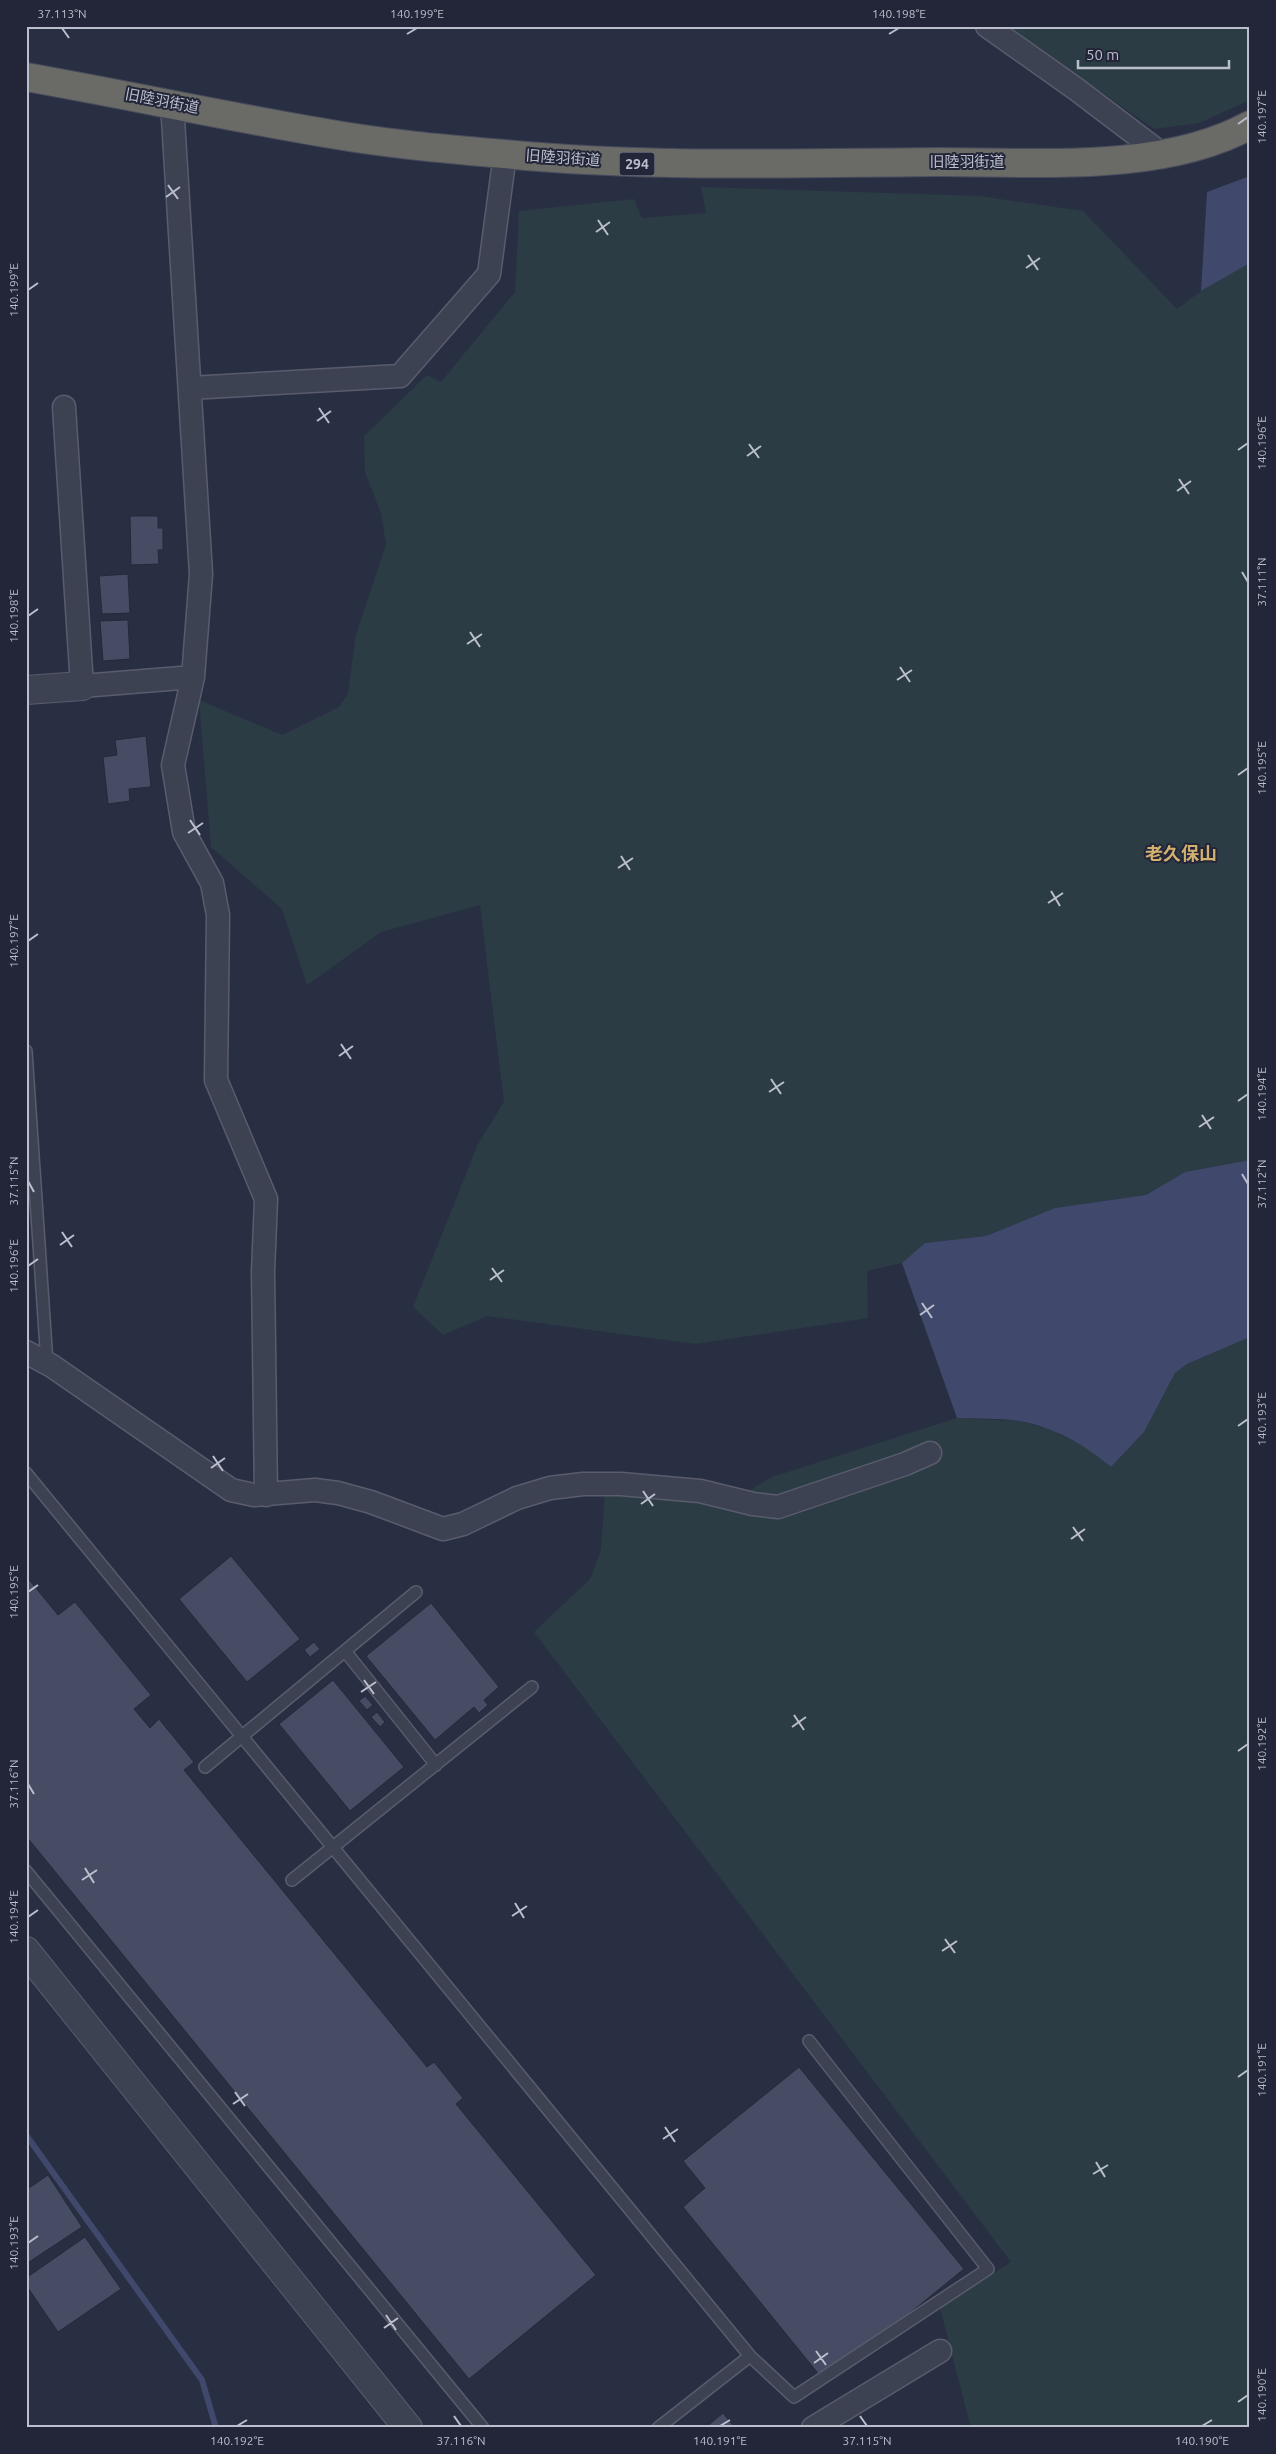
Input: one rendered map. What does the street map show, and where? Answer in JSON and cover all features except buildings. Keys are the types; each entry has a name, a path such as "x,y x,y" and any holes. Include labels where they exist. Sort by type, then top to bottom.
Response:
{"highway":[{"name":"旧陸羽街道","path":"26,76 334,135 505,154 641,164 1084,162 1162,154 1197,147 1230,136 1250,125"}],"street":[{"path":"987,26 1076,89 1162,154"},
{"path":"172,103 201,574 193,677 174,765 184,832 212,883 218,914 216,1080 266,1199 263,1272 266,1495"},
{"path":"190,388 400,376 489,274 505,154"},
{"path":"64,407 82,686"},
{"path":"26,690 193,677"},
{"path":"26,1352 47,1363 231,1490 254,1495 315,1490 338,1493 371,1502 443,1529 463,1524 517,1498 550,1488 583,1484 621,1484 700,1491 753,1504 778,1507 905,1464 930,1453"},
{"path":"26,1951 408,2428"},
{"path":"813,2428 940,2351"}],"lane":[{"path":"26,1051 47,1363"},
{"path":"26,1473 750,2356 794,2397 988,2269 809,2042"},
{"path":"205,1767 416,1592"},
{"path":"345,1651 436,1765"},
{"path":"292,1880 532,1688"},
{"path":"26,1871 483,2428"},
{"path":"658,2428 750,2356"}],"shaded area":[{"path":"1007,26 1250,26 1250,100 1199,123 1154,129"},
{"path":"701,187 979,196 1083,211 1177,309 1201,291 1250,263 1250,1160 1185,1172 1146,1195 1055,1208 986,1236 925,1243 902,1263 867,1271 868,1318 695,1344 487,1316 443,1335 413,1307 478,1144 504,1102 480,905 381,932 307,985 282,909 211,847 199,700 282,735 339,707 348,694 356,634 386,544 381,513 365,472 364,436 427,375 441,382 515,292 519,211 634,199 642,218 706,213"},
{"path":"1250,1337 1250,2428 971,2428 940,2308 1011,2262 534,1632 590,1579 601,1550 605,1491 723,1506 772,1477 957,1418 1019,1421 1048,1429 1089,1448 1111,1467 1144,1432 1175,1373 1187,1364"}],"water":[{"path":"1250,176 1250,263 1201,291 1207,192"},
{"path":"1250,1160 1250,1337 1187,1364 1175,1373 1144,1432 1111,1467 1080,1444 1057,1432 1032,1424 1011,1420 957,1418 902,1263 925,1243 986,1236 1055,1208 1146,1195 1185,1172"}],"waterway":[{"path":"26,2135 202,2380 216,2428"}],"district":[{"name":"老久保山","path":"1181,854"}]}
